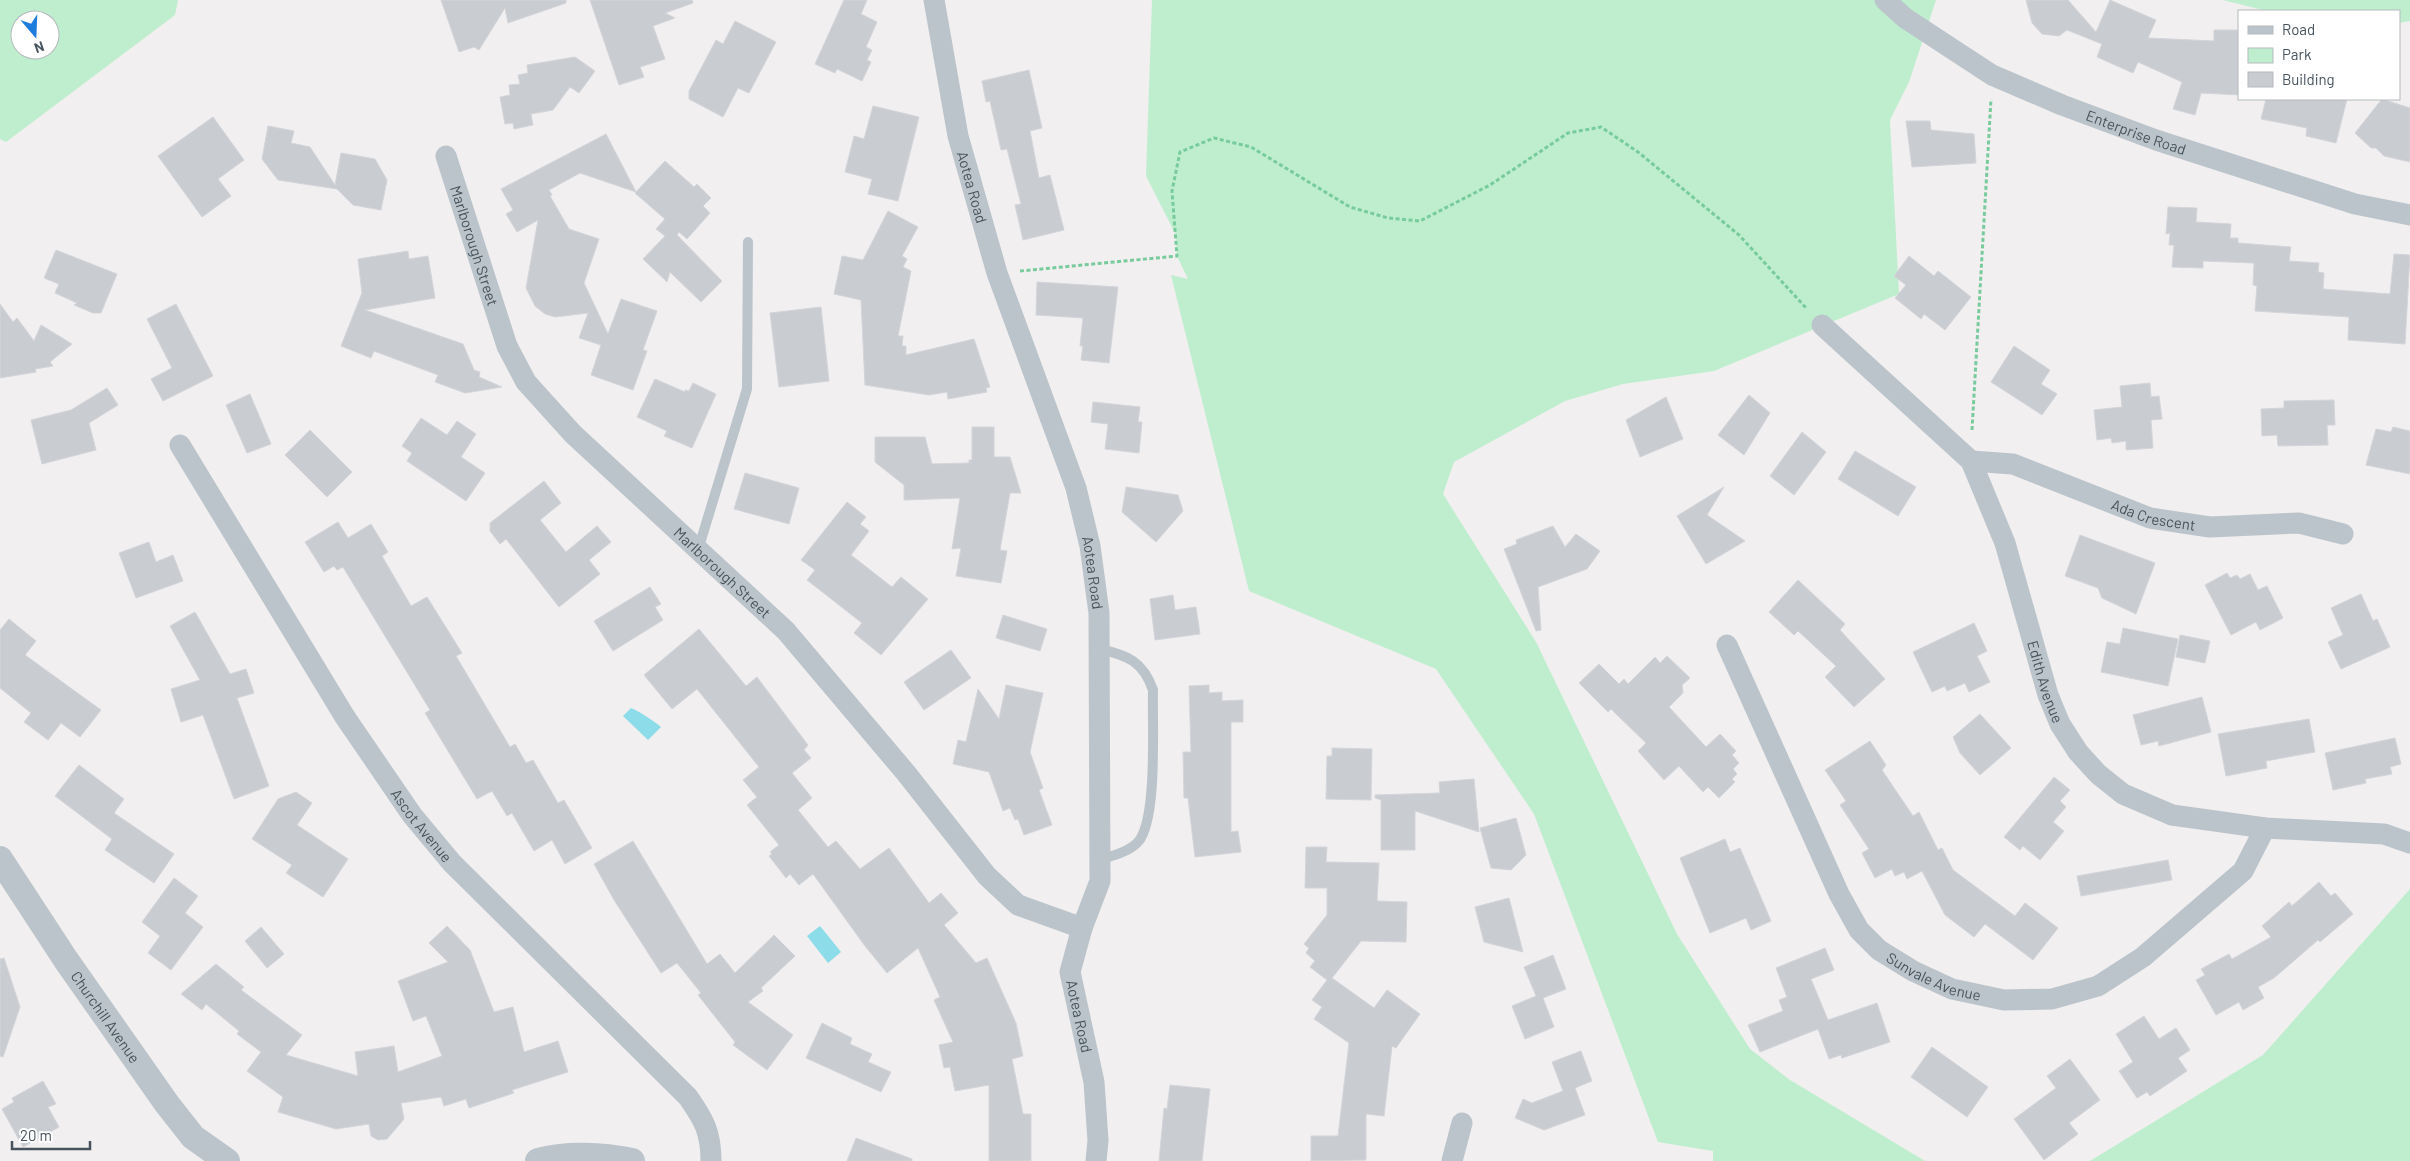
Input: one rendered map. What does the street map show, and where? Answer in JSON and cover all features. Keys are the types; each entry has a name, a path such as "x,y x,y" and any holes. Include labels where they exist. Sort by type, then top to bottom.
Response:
{"street":[{"name":"Aotea Road","path":"934,0 958,136 997,273 1076,488 1090,546 1099,613 1100,881 1082,928 1070,972 1094,1082 1098,1141 1096,1161"},
{"name":"Enterprise Road","path":"1885,0 1905,18 1992,75 2062,105 2156,140 2355,204 2410,215"},
{"name":"Marlborough Street","path":"446,156 507,346 526,382 573,434 799,646 906,773 987,876 1018,905 1082,928"},
{"name":"Edith Avenue","path":"1822,325 1970,461 2005,543 2048,695 2060,724 2078,752 2098,774 2123,794 2172,815 2265,828 2384,834 2410,843"},
{"name":"Ascot Avenue","path":"180,445 345,717 412,815 452,863 688,1096 703,1118 711,1138 710,1161"},
{"name":"Ada Crescent","path":"1970,461 2013,464 2150,518 2210,527 2299,522 2343,534"},
{"name":"Sunvale Avenue","path":"1727,645 1839,894 1859,930 1879,950 1913,971 1952,989 2004,1000 2052,999 2098,986 2144,957 2243,871 2265,828"},
{"name":"Churchill Avenue","path":"0,859 66,960 166,1104 193,1137 227,1161"},
{"path":"1452,1161 1462,1123"},
{"path":"538,1161 579,1156 614,1157 632,1161"}],"lane":[{"path":"698,550 747,389 748,242"},
{"path":"1099,649 1119,653 1135,662 1147,674 1153,690 1150,798 1147,823 1137,842 1120,853 1100,860"}],"path":[{"path":"1970,461 1992,75"},
{"path":"997,273 1177,256 1172,190 1180,152 1214,138 1251,146 1350,206 1388,218 1420,221 1490,185 1568,133 1602,127 1638,152 1739,235 1822,325"}],"green space":[{"path":"0,0 178,0 175,15 6,142 0,139"},
{"path":"1152,0 1936,0 1909,82 1890,120 1899,294 1714,371 1623,384 1565,401 1454,462 1443,494 1536,642 1677,934 1750,1049 1790,1080 1925,1161 1713,1161 1713,1151 1658,1142 1534,814 1436,669 1249,591 1171,275 1188,279 1177,256 1176,235 1146,176"},
{"path":"2223,0 2410,0 2410,21 2400,23 2400,10 2263,10"},
{"path":"2410,889 2410,1161 2090,1161 2263,1055"}],"water":[{"path":"631,708 661,727 648,740 623,716"},
{"path":"820,926 841,952 828,963 807,936"}],"building":[{"path":"441,0 566,0 566,3 508,23 505,8 479,50 474,47 459,52"},
{"path":"590,0 692,0 693,3 665,13 675,18 653,26 665,59 640,67 644,77 619,85"},
{"path":"844,0 867,0 861,14 877,22 866,47 872,50 867,60 871,62 862,81 837,69 835,73 815,64"},
{"path":"2026,0 2068,0 2096,32 2110,0 2156,20 2148,38 2214,41 2214,30 2238,30 2238,95 2201,93 2195,115 2173,109 2182,82 2138,62 2133,73 2097,57 2102,44 2067,30 2059,36 2042,34 2032,23"},
{"path":"735,21 776,42 749,93 738,88 723,117 689,99 689,91 716,40 723,44"},
{"path":"575,57 595,71 579,93 570,87 553,110 531,114 533,125 514,129 513,123 505,124 500,97 510,95 509,85 520,84 518,75 528,73 527,65"},
{"path":"1029,70 1042,128 1030,131 1039,178 1050,175 1064,230 1023,240 1015,205 1021,204 1007,149 1001,150 990,101 986,102 982,81"},
{"path":"2266,100 2347,100 2336,143 2306,136 2307,128 2261,119"},
{"path":"2381,100 2410,108 2410,162 2384,156 2376,148 2371,148 2355,133"},
{"path":"873,106 919,117 898,201 868,194 872,179 845,172 854,136 864,139"},
{"path":"213,117 244,160 218,179 231,196 202,217 158,156"},
{"path":"1906,121 1930,121 1931,130 1974,134 1976,163 1912,167"},
{"path":"268,126 294,131 291,143 310,147 335,185 341,153 375,159 387,180 381,210 353,205 337,189 278,180 262,159"},
{"path":"606,134 636,192 580,173 549,190 552,195 550,196 569,229 599,239 584,283 608,334 621,299 657,311 643,350 647,351 633,390 591,375 601,345 579,338 588,313 555,317 545,314 535,306 526,288 538,220 517,232 506,214 513,210 501,189"},
{"path":"665,161 694,187 697,184 711,198 703,206 710,213 687,239 679,232 677,235 722,281 701,302 670,272 667,282 643,259 665,236 656,229 665,219 635,193"},
{"path":"2168,207 2197,208 2196,222 2231,224 2230,238 2238,238 2238,243 2291,247 2289,261 2319,263 2318,272 2324,273 2323,289 2390,294 2394,254 2410,255 2405,344 2348,340 2349,317 2255,311 2257,286 2253,285 2254,263 2203,261 2203,268 2172,267 2174,245 2169,245 2170,233 2166,234"},
{"path":"888,211 918,227 902,256 907,259 903,267 911,271 898,336 903,336 902,346 906,346 906,355 974,339 990,387 986,388 987,392 948,399 947,392 929,395 865,385 861,300 834,294 842,256 863,260"},
{"path":"56,250 117,274 101,313 93,313 74,305 77,303 55,293 59,284 44,278"},
{"path":"408,251 409,259 428,256 435,298 365,310 463,344 474,370 480,372 479,377 502,387 465,393 435,382 438,375 374,351 371,358 341,346 362,293 358,259"},
{"path":"1909,256 1934,276 1938,271 1971,297 1945,330 1924,314 1921,319 1895,298 1906,285 1894,276"},
{"path":"1037,282 1118,287 1109,363 1081,360 1083,346 1080,346 1083,318 1036,315"},
{"path":"0,304 13,322 17,318 34,341 41,325 72,344 50,362 53,366 35,369 36,372 0,378"},
{"path":"176,304 213,376 163,401 151,379 172,368 147,319"},
{"path":"821,307 829,381 779,387 770,313"},
{"path":"2014,346 2050,370 2041,384 2057,394 2042,415 1991,382"},
{"path":"655,379 685,392 685,390 689,391 693,383 716,394 692,448 664,436 667,431 637,417"},
{"path":"2150,383 2151,397 2159,396 2162,419 2151,420 2153,448 2126,450 2126,441 2112,443 2111,438 2097,440 2094,410 2122,407 2120,386"},
{"path":"107,388 118,405 89,423 96,450 42,464 31,420 71,410"},
{"path":"250,394 271,444 247,453 226,405"},
{"path":"1749,395 1770,413 1744,455 1718,435"},
{"path":"1666,397 1683,439 1640,457 1626,420"},
{"path":"2334,400 2335,425 2327,425 2328,445 2278,446 2277,435 2262,436 2261,409 2284,408 2284,401"},
{"path":"1093,402 1140,407 1138,422 1142,422 1139,453 1105,449 1108,424 1091,422"},
{"path":"421,418 447,435 457,421 476,434 461,457 485,473 466,501 407,461 412,453 402,446"},
{"path":"972,427 994,427 994,457 1010,457 1021,493 1010,493 1000,550 1007,551 1001,583 956,576 961,548 952,549 960,498 904,500 904,485 875,462 875,437 925,437 932,464 969,463 969,460 972,460"},
{"path":"2393,427 2410,431 2410,474 2366,465 2376,429 2391,432"},
{"path":"310,430 352,472 327,497 285,455"},
{"path":"1802,432 1826,452 1794,495 1770,476"},
{"path":"1855,451 1916,487 1898,516 1838,479"},
{"path":"745,473 799,488 789,524 734,509"},
{"path":"544,481 561,503 540,520 566,552 597,526 611,542 589,560 600,574 559,607 506,539 500,544 490,531 490,523"},
{"path":"1126,487 1178,495 1183,511 1156,542 1122,512"},
{"path":"1724,487 1707,515 1745,541 1706,564 1677,516"},
{"path":"847,502 866,517 860,524 869,531 851,555 892,587 901,577 928,599 881,655 854,633 862,623 807,580 815,570 801,560"},
{"path":"338,522 348,538 371,524 388,552 382,556 411,606 427,597 462,653 456,656 510,747 515,744 526,763 533,760 558,803 564,800 592,848 565,864 552,840 534,851 512,813 507,816 492,791 477,799 425,713 430,710 343,567 337,570 334,566 324,572 305,542"},
{"path":"1553,526 1565,547 1576,534 1600,551 1587,569 1538,587 1541,630 1536,631 1504,549 1517,544 1516,540"},
{"path":"2080,535 2155,563 2136,614 2102,598 2098,588 2065,576"},
{"path":"149,542 156,562 173,555 183,581 136,598 119,553"},
{"path":"2227,573 2230,578 2237,575 2240,579 2250,574 2258,590 2267,586 2283,618 2260,630 2256,622 2231,635 2205,585"},
{"path":"1798,580 1845,624 1840,630 1885,679 1854,707 1825,677 1836,666 1798,631 1794,635 1769,612"},
{"path":"650,587 661,604 655,607 663,620 613,651 594,621"},
{"path":"2361,594 2373,621 2377,619 2390,647 2341,669 2328,642 2343,635 2331,608"},
{"path":"1173,595 1175,610 1196,607 1200,634 1155,640 1150,599"},
{"path":"195,612 230,674 246,669 254,693 237,698 269,786 234,799 203,715 181,722 171,689 200,680 170,626"},
{"path":"1003,615 1047,629 1040,651 996,638"},
{"path":"9,619 36,641 25,655 101,710 80,737 61,723 48,740 24,722 31,713 0,688 0,630"},
{"path":"1974,623 1987,651 1977,656 1990,682 1969,692 1965,683 1947,691 1945,686 1932,692 1913,652"},
{"path":"2123,628 2178,639 2168,686 2101,672 2107,642 2120,644"},
{"path":"699,629 746,686 757,677 808,745 804,750 811,758 792,773 812,798 798,810 828,847 836,841 860,869 889,848 929,903 941,893 958,913 944,925 976,963 987,958 1016,1023 1023,1056 1012,1059 1023,1114 1031,1114 1031,1161 989,1161 989,1085 955,1091 950,1067 944,1068 939,1045 953,1042 934,1000 940,997 918,948 887,973 813,874 799,885 790,874 786,878 769,856 772,854 770,852 779,845 747,805 757,797 743,780 759,767 697,689 672,709 644,675"},
{"path":"2180,635 2210,641 2205,663 2176,657"},
{"path":"951,650 971,678 924,710 904,682"},
{"path":"1667,656 1690,678 1682,685 1683,693 1669,707 1706,747 1720,734 1736,751 1732,755 1739,763 1733,769 1737,774 1732,779 1735,782 1719,798 1708,787 1703,792 1679,766 1664,780 1638,751 1646,743 1611,709 1608,712 1579,683 1599,664 1619,684 1624,679 1628,684 1655,657 1660,663"},
{"path":"1006,685 1043,693 1030,752 1043,788 1039,790 1052,825 1024,835 1018,819 1015,820 1010,808 1003,811 989,772 953,764 958,740 966,742 978,689 999,719"},
{"path":"1209,685 1209,693 1222,692 1222,701 1243,700 1243,722 1231,722 1231,832 1238,831 1241,852 1195,857 1188,798 1184,798 1183,752 1191,752 1189,686"},
{"path":"2202,697 2211,732 2159,746 2158,741 2141,745 2133,715"},
{"path":"1980,714 2011,748 1980,775 1960,753 1953,737"},
{"path":"2309,719 2315,752 2266,761 2267,768 2226,776 2218,734"},
{"path":"2395,738 2401,764 2390,767 2392,774 2365,779 2366,783 2333,790 2325,753"},
{"path":"1870,741 1886,765 1882,770 1913,816 1919,812 1938,850 1942,848 1953,870 2015,916 2025,903 2058,928 2033,960 1985,924 1974,937 1945,915 1922,871 1907,879 1904,872 1895,876 1892,869 1875,878 1862,853 1869,849 1840,805 1846,801 1825,770"},
{"path":"1332,748 1372,749 1371,800 1326,799 1327,756 1332,756"},
{"path":"79,765 124,799 114,813 174,854 154,883 105,850 112,839 55,796"},
{"path":"2054,777 2070,790 2060,801 2066,807 2053,822 2064,831 2040,860 2023,846 2020,850 2004,837"},
{"path":"1474,779 1479,832 1415,811 1415,850 1381,850 1381,800 1375,798 1375,795 1440,793 1439,782"},
{"path":"296,792 312,803 297,825 348,859 323,897 286,873 292,865 252,839 278,799"},
{"path":"1516,818 1526,855 1511,870 1491,868 1480,828"},
{"path":"1725,839 1730,852 1740,848 1771,921 1751,930 1746,918 1710,933 1680,858"},
{"path":"633,841 707,964 720,954 735,973 774,935 795,956 761,988 763,991 748,1002 793,1035 767,1070 733,1045 735,1042 698,995 701,993 677,963 661,973 614,900 594,864"},
{"path":"1306,847 1327,847 1326,862 1379,863 1377,901 1407,902 1406,942 1361,941 1332,978 1374,1008 1387,990 1420,1014 1396,1048 1392,1046 1384,1116 1366,1114 1366,1160 1311,1161 1311,1136 1338,1136 1349,1043 1314,1019 1322,1007 1312,1000 1327,980 1310,967 1315,961 1306,953 1309,948 1304,944 1327,915 1327,888 1305,888"},
{"path":"2168,860 2172,880 2081,896 2077,876"},
{"path":"174,878 198,896 185,913 203,927 171,970 148,953 160,936 142,922"},
{"path":"2319,882 2331,896 2335,893 2353,914 2320,942 2318,940 2274,978 2258,987 2264,998 2243,1010 2239,1002 2216,1015 2196,980 2205,975 2201,969 2229,954 2232,959 2271,937 2262,926 2289,902 2292,906"},
{"path":"1509,898 1523,952 1484,942 1475,907"},
{"path":"447,926 470,950 494,1012 513,1007 524,1052 558,1041 568,1072 512,1090 514,1093 469,1108 466,1099 444,1106 441,1097 401,1103 404,1119 387,1139 378,1140 371,1136 369,1124 336,1129 278,1112 283,1097 247,1071 261,1052 237,1034 239,1031 206,1004 202,1010 181,994 216,964 244,987 241,990 302,1035 286,1055 358,1076 355,1052 394,1046 398,1072 442,1056 426,1016 413,1021 398,981 448,962 429,943"},
{"path":"261,927 284,954 267,968 245,941"},
{"path":"1825,948 1834,970 1811,979 1828,1020 1877,1003 1890,1042 1842,1058 1841,1055 1829,1059 1818,1029 1760,1052 1748,1025 1783,1011 1779,1000 1787,997 1776,968"},
{"path":"1553,955 1566,989 1543,998 1554,1027 1525,1039 1512,1006 1536,996 1524,967"},
{"path":"4,958 20,1007 3,1057 0,1056 0,959"},
{"path":"2144,1016 2159,1039 2176,1028 2190,1050 2178,1058 2187,1071 2150,1096 2147,1092 2137,1098 2119,1071 2133,1062 2116,1034"},
{"path":"822,1023 852,1038 850,1044 872,1054 868,1062 891,1072 881,1092 806,1058"},
{"path":"1932,1047 1988,1087 1967,1117 1911,1077"},
{"path":"1581,1051 1592,1081 1575,1088 1585,1115 1544,1130 1515,1118 1523,1099 1532,1103 1563,1091 1552,1062"},
{"path":"2070,1059 2100,1100 2069,1123 2078,1134 2044,1160 2014,1119 2056,1088 2047,1076"},
{"path":"43,1081 56,1104 48,1107 59,1127 23,1147 2,1109 14,1102 12,1098"},
{"path":"1170,1085 1210,1089 1202,1161 1159,1161 1164,1108 1167,1109"},
{"path":"856,1138 912,1159 912,1161 847,1161"}]}
